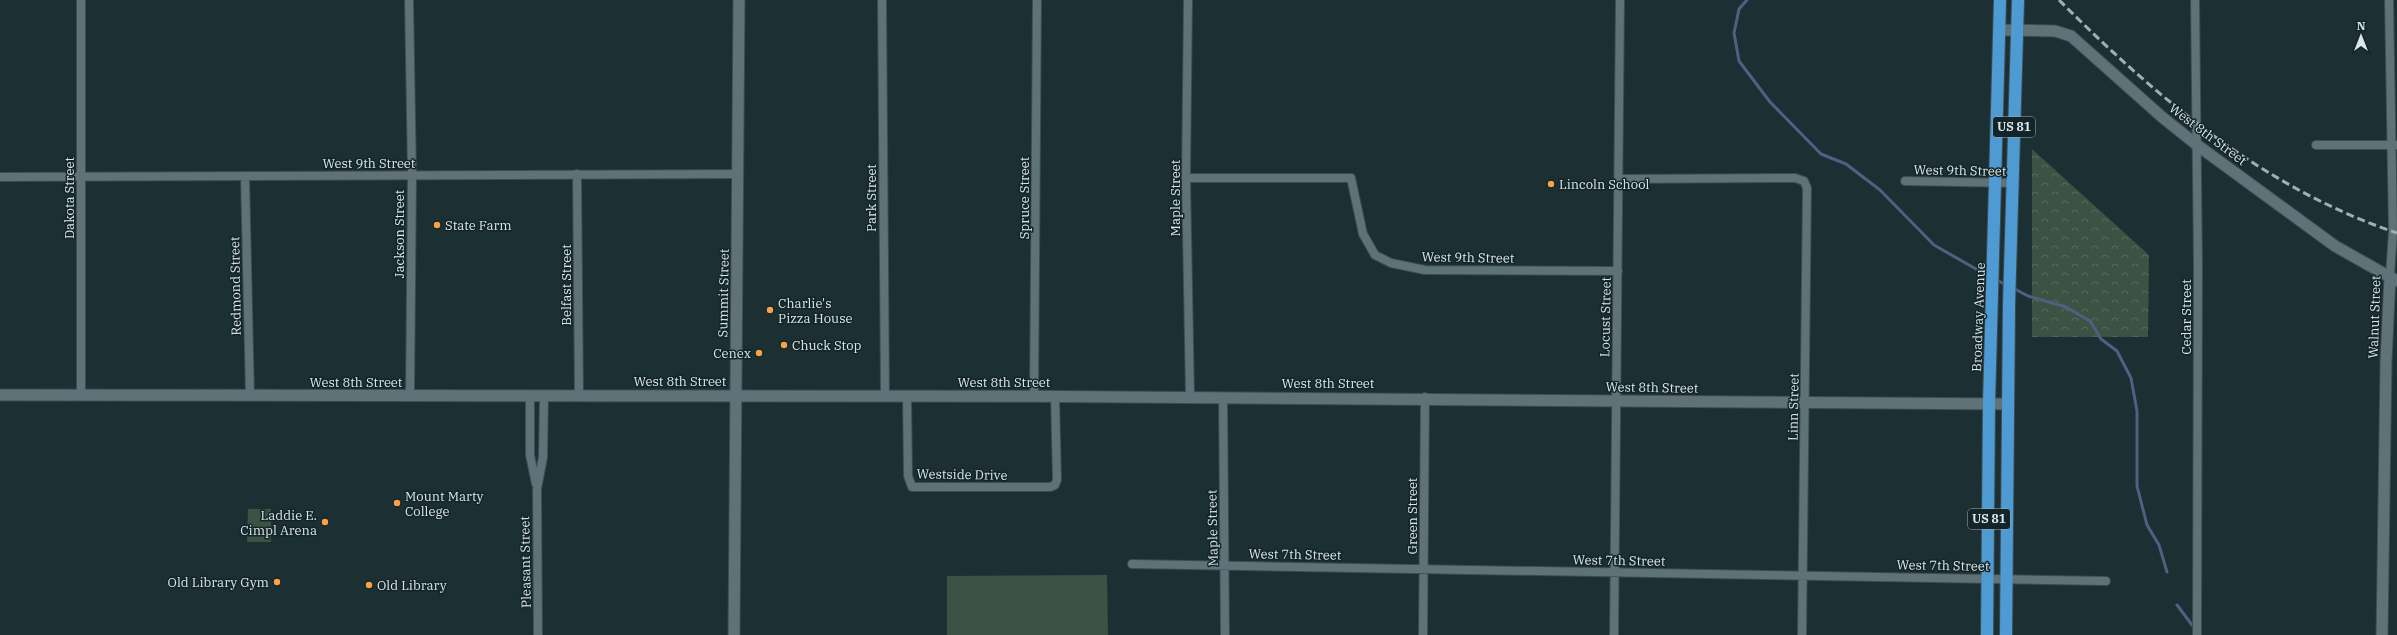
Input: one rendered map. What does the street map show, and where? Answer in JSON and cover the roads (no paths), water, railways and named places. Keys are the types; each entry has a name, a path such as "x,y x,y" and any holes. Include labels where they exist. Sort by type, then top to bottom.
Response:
{"highway":[{"name":"Broadway Avenue","path":"1987,635 1990,403 1994,296 1995,182 2000,0"},
{"name":"US 81","path":"2006,635 2009,305 2018,0"}],"street":[{"name":"Dakota Street","path":"81,0 81,396"},
{"name":"Jackson Street","path":"409,0 412,175 410,395"},
{"name":"Summit Street","path":"734,635 739,0"},
{"name":"Park Street","path":"882,0 885,395"},
{"name":"Spruce Street","path":"1034,396 1037,0"},
{"name":"Maple Street","path":"1188,0 1186,178 1190,396"},
{"name":"Locust Street","path":"1614,635 1615,400 1618,271 1620,0"},
{"name":"Cedar Street","path":"2195,0 2197,144 2197,635"},
{"name":"Walnut Street","path":"2382,635 2386,362 2393,278 2395,145 2389,0"},
{"name":"West 8th Street","path":"2000,30 2055,31 2071,36 2162,117 2197,144 2335,246 2393,278"},
{"path":"2316,144 2395,145"},
{"name":"Belfast Street","path":"577,174 579,396"},
{"name":"West 9th Street","path":"0,177 81,178 738,174"},
{"name":"Redmond Street","path":"245,176 250,396"},
{"name":"West 9th Street","path":"1186,178 1351,178 1363,234 1375,255 1391,264 1425,270 1618,271"},
{"name":"Linn Street","path":"1619,179 1795,178 1804,181 1807,188 1802,635"},
{"name":"West 9th Street","path":"1905,180 2013,183"},
{"name":"West 8th Street","path":"0,395 907,395 1425,397 2008,404"},
{"name":"Pleasant Street","path":"530,395 530,455 537,489"},
{"name":"Pleasant Street","path":"538,635 537,489 543,457 544,395"},
{"name":"Westside Drive","path":"907,395 908,476 912,487 1050,487 1055,485 1057,480 1055,396"},
{"name":"Maple Street","path":"1224,397 1225,635"},
{"name":"Green Street","path":"1423,635 1425,397"},
{"name":"West 7th Street","path":"1132,564 1224,564 1424,569 2106,580"}],"waterway":[{"path":"1747,0 1739,9 1734,33 1739,61 1770,102 1821,154 1846,164 1880,190 1934,245 1990,277"},
{"path":"1995,279 2006,285"},
{"path":"2013,288 2028,296 2066,307 2090,321 2101,339 2117,351 2131,378 2137,411 2137,486 2147,525 2159,545 2167,572"},
{"path":"2177,605 2195,629"}],"railway":[{"path":"2059,0 2134,71 2214,136 2257,165 2301,191 2348,214 2397,233"}],"place":[{"name":"Lincoln School","path":"1551,184"},
{"name":"State Farm","path":"437,225"},
{"name":"Charlie's Pizza House","path":"770,310"},
{"name":"Chuck Stop","path":"784,345"},
{"name":"Cenex","path":"759,353"},
{"name":"Mount Marty College","path":"397,503"},
{"name":"Laddie E. Cimpl Arena","path":"325,522"},
{"name":"Old Library Gym","path":"277,582"},
{"name":"Old Library","path":"369,585"}]}
